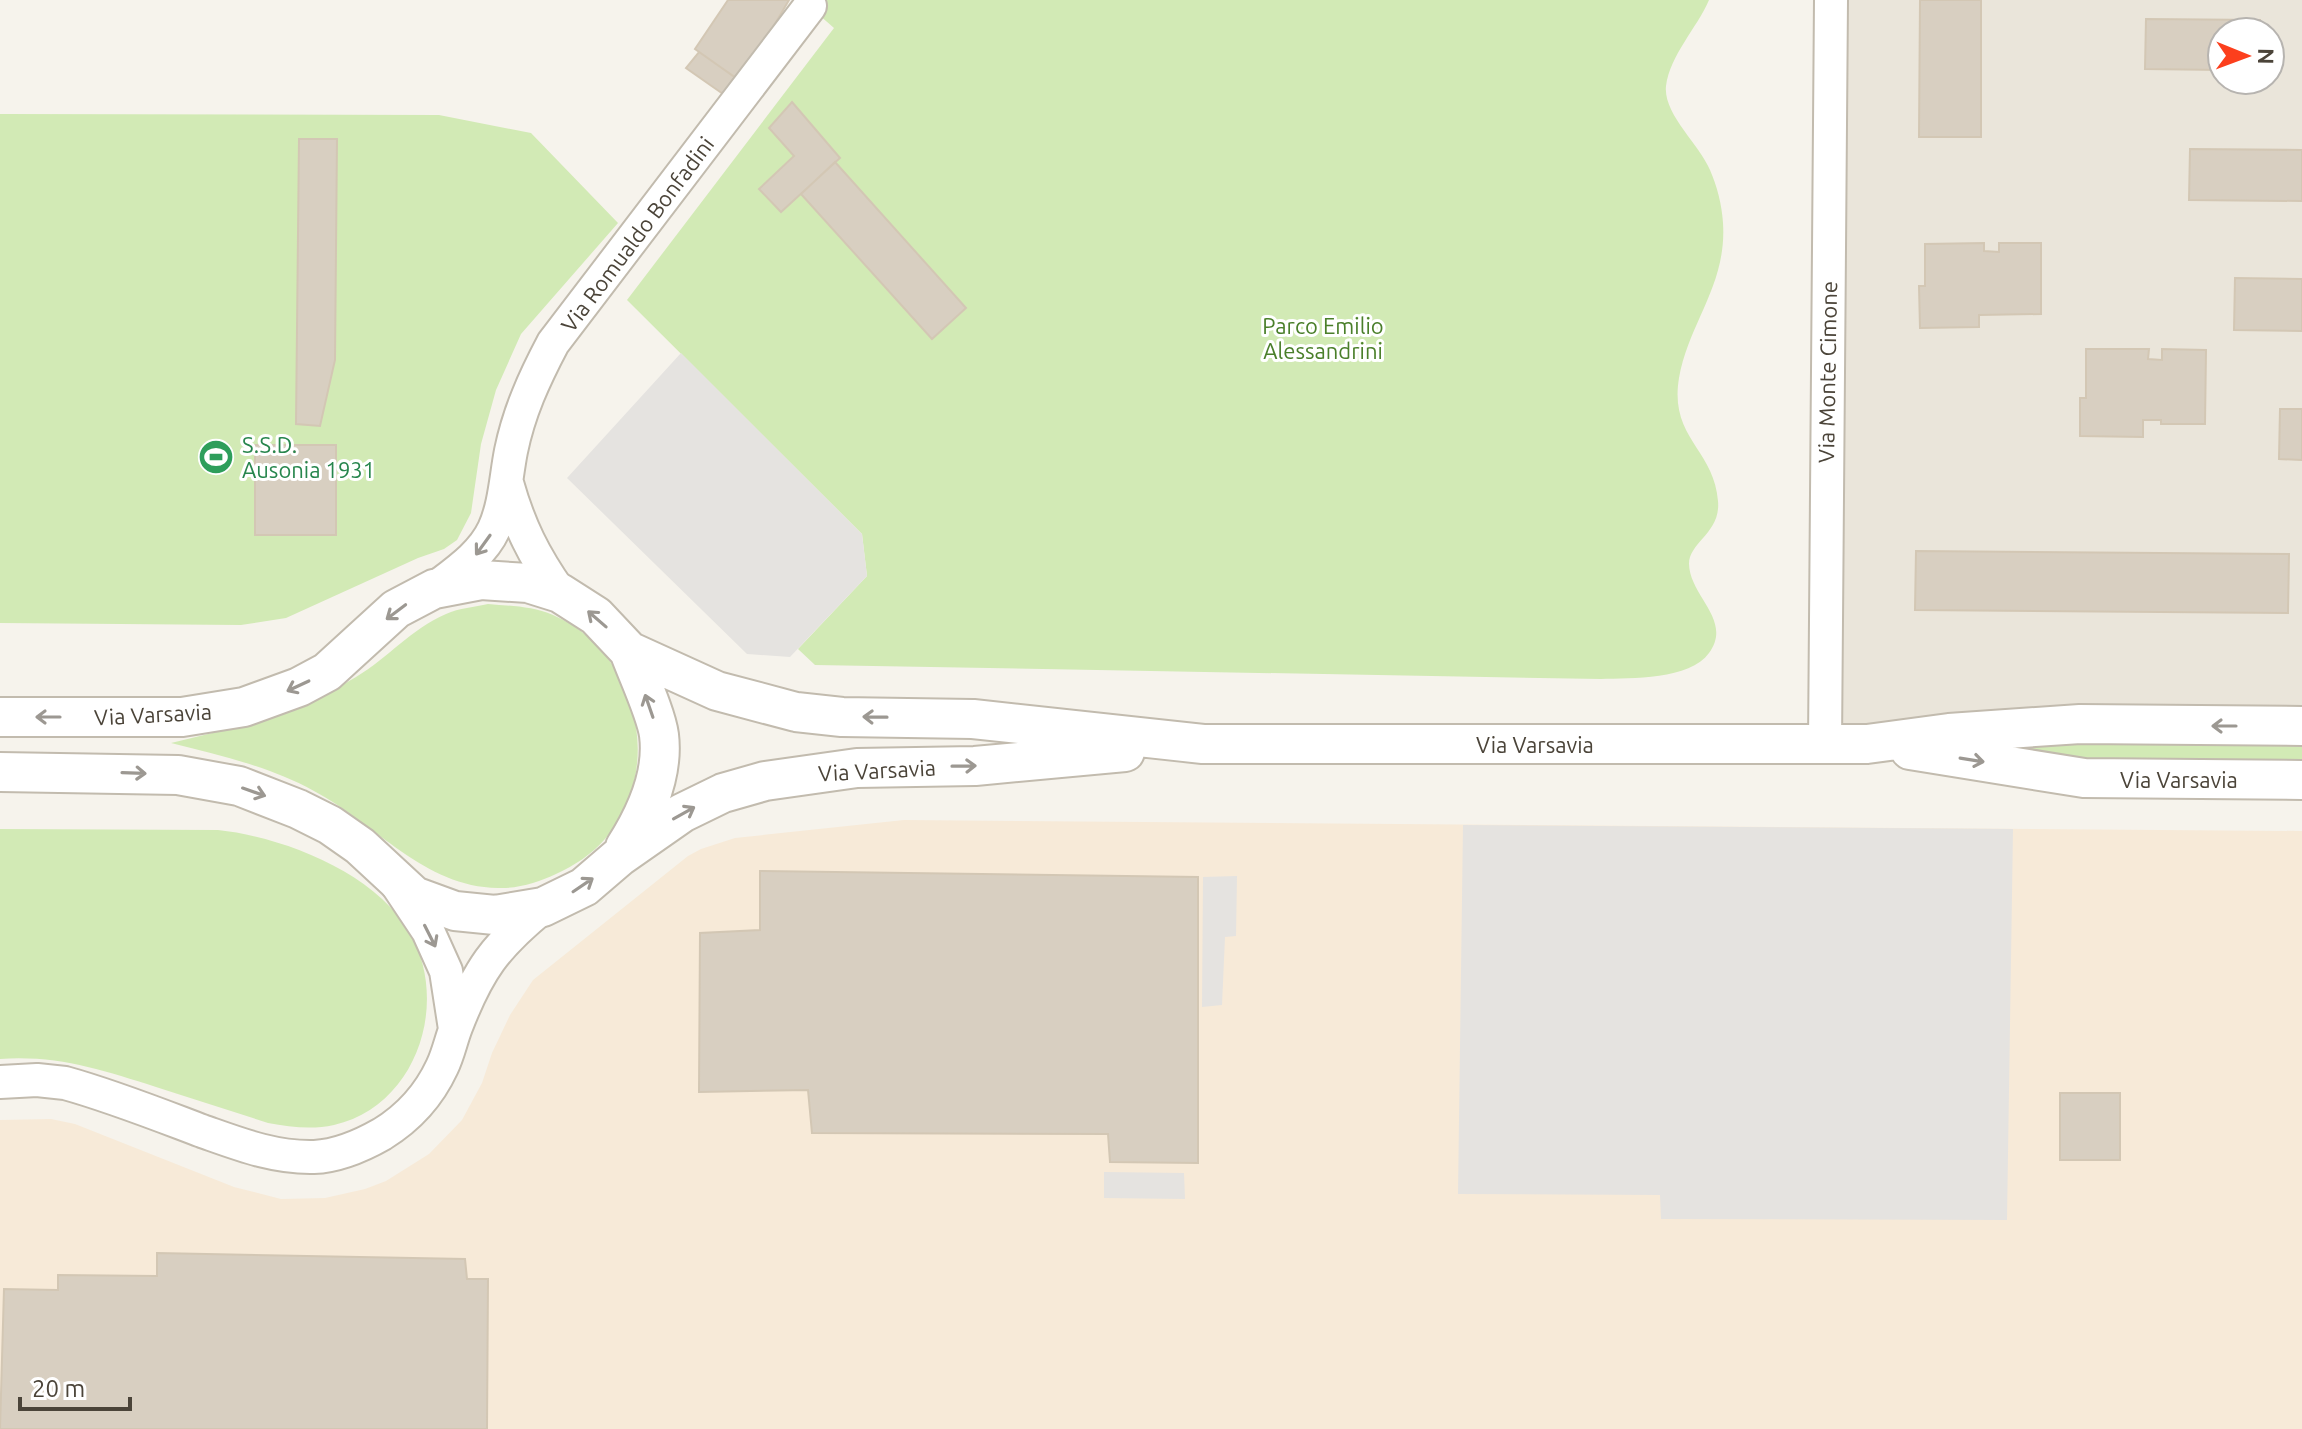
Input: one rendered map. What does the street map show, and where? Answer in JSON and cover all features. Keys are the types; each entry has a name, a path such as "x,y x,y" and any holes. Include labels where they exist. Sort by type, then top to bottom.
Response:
{"street":[{"name":"Via Monte Cimone","path":"1825,744 1831,0"},
{"name":"Via Romualdo Bonfadini","path":"434,589 472,560 494,529 507,483 519,418 528,390 553,343 810,6"},
{"path":"507,483 519,523 536,559 560,593"},
{"name":"Via Varsavia","path":"0,717 182,717 244,707 299,687 327,672 396,609 434,589 481,580 528,583 560,593 596,616 629,651 717,691 796,712 842,717 973,719 1203,744"},
{"name":"Via Varsavia","path":"619,857 644,817 657,777 659,734 629,651"},
{"name":"Via Varsavia","path":"0,772 178,775 239,786 330,825 360,846 414,896 455,911 495,915 543,907 584,887 619,857 682,813 723,793 765,781 857,768 975,766 1203,744 1867,744 1949,733 2080,724 2302,726"},
{"name":"Via Varsavia","path":"1867,744 2084,778 2302,780"},
{"path":"387,871 428,931 446,971 455,1029"},
{"path":"0,1082 37,1080 65,1083 275,1155 316,1157 338,1153 366,1143 392,1128 414,1109 443,1066 455,1029 482,969 510,934 543,907"}],"shaded area":[{"path":"1842,0 2302,0 2302,713 1834,735"},
{"path":"681,353 862,534 867,576 790,657 747,654 567,478"},
{"path":"904,820 2302,831 2302,1429 0,1429 0,1120 51,1119 75,1124 234,1187 281,1199 325,1198 365,1189 386,1181 429,1154 462,1120 482,1083 510,1015 533,980 688,856 735,838"},
{"path":"1463,825 2013,829 2007,1220 1661,1219 1660,1195 1458,1194"},
{"path":"1237,876 1236,936 1225,937 1222,1005 1202,1007 1203,877"},
{"path":"1104,1172 1184,1173 1185,1199 1104,1198"}],"green space":[{"name":"Parco Emilio Alessandrini","path":"802,0 1709,0 1673,63 1666,86 1670,107 1710,170 1722,209 1723,245 1719,266 1684,358 1678,398 1680,415 1709,468 1718,501 1715,521 1694,549 1689,564 1691,576 1716,630 1709,653 1700,662 1674,673 1601,679 815,665 798,649 867,576 862,534 627,300 834,28"},
{"name":"S.S.D. Ausonia 1931","path":"0,114 439,115 531,133 618,223 521,334 496,390 481,444 471,513 457,540 444,549 286,618 241,625 0,623"},
{"path":"488,604 545,612 582,632 606,655 623,683 634,714 638,747 635,780 624,811 594,850 563,871 528,884 505,888 471,885 424,866 337,805 297,782 244,762 171,743 243,725 334,690 368,669 433,620 456,610"},
{"path":"2019,742 2302,744 2302,761 2069,759 2020,746"},
{"path":"0,829 218,830 299,850 352,876 395,912 410,933 422,961 427,990 425,1020 418,1048 405,1074 387,1097 363,1114 334,1125 301,1127 268,1123 80,1065 41,1059 0,1059"}],"building":[{"path":"728,0 789,0 736,78 695,49"},
{"path":"1920,0 1981,0 1981,137 1919,137"},
{"path":"2146,19 2206,20 2206,70 2145,69"},
{"path":"699,52 736,78 723,94 686,68"},
{"path":"792,102 840,158 781,212 759,189 794,156 769,128"},
{"path":"299,139 337,139 335,360 320,426 296,424"},
{"path":"2190,149 2302,150 2302,201 2189,200"},
{"path":"835,162 966,308 932,339 801,194"},
{"path":"1984,243 1984,251 1999,252 1999,243 2041,243 2041,314 1979,315 1979,327 1920,328 1919,286 1925,286 1925,244"},
{"path":"2235,278 2302,279 2302,331 2234,330"},
{"path":"2086,349 2149,349 2148,359 2162,360 2162,349 2206,350 2205,424 2161,424 2161,420 2143,420 2143,437 2080,436 2080,398 2086,398"},
{"path":"2280,409 2302,409 2302,460 2279,459"},
{"path":"255,445 336,445 336,535 255,535"},
{"path":"1916,551 2289,554 2288,613 1915,610"},
{"path":"760,871 1198,877 1198,1163 1110,1162 1108,1134 812,1133 808,1090 699,1092 700,933 760,930"},
{"path":"2060,1093 2120,1093 2120,1160 2060,1160"},
{"path":"157,1253 465,1259 467,1279 488,1279 487,1429 0,1429 4,1289 58,1290 58,1275 157,1276"}],"place":[{"name":"S.S.D. Ausonia 1931","path":"216,457"}]}
